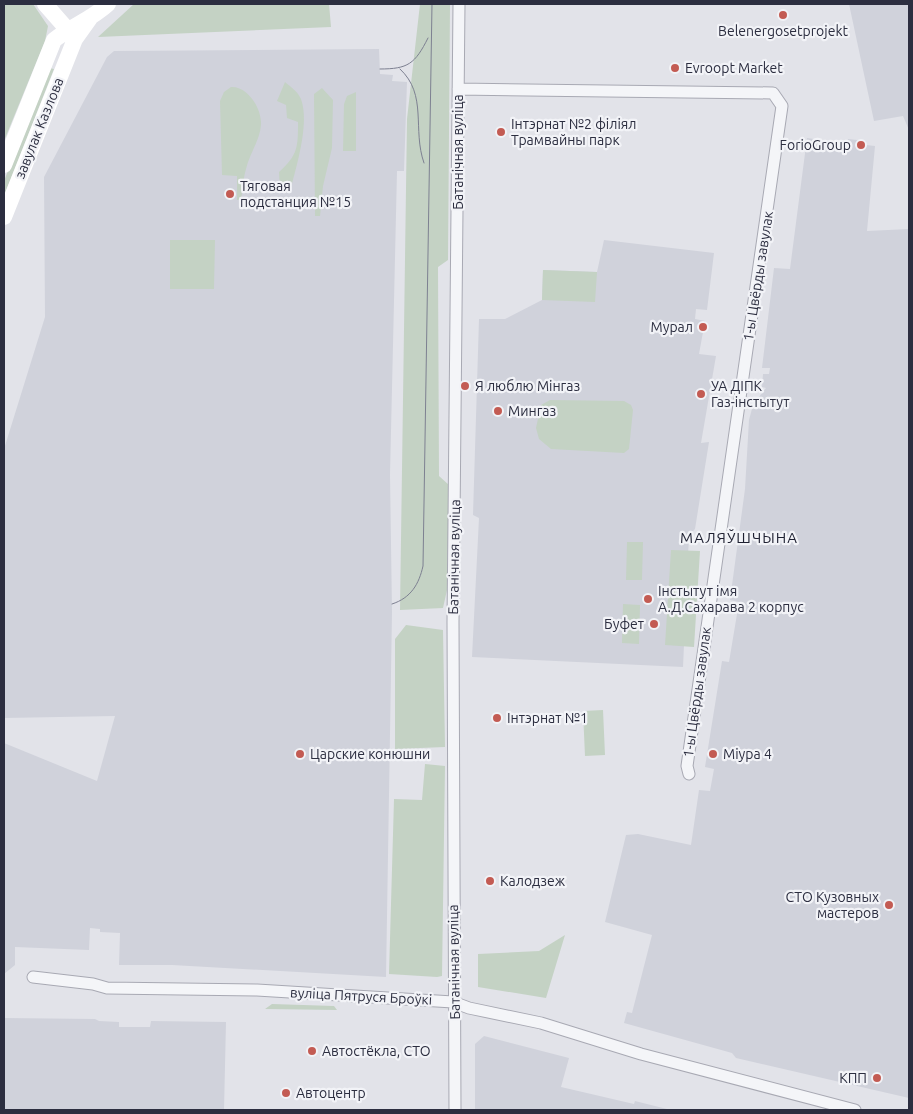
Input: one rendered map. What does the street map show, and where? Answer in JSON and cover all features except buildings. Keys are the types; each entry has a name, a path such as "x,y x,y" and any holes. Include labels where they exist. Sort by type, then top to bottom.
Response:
{"main road":[{"path":"45,4 72,34"},
{"name":"завулак Казлова","path":"4,165 48,49 54,40 72,34 108,4"},
{"name":"завулак Казлова","path":"4,217 72,34"}],"street":[{"name":"Батанічная вуліца","path":"455,1110 456,1024 453,1002 453,622 459,4"},
{"name":"1-ы Цвёрды завулак","path":"458,89 773,92 782,106 686,766 688,774"},
{"name":"вуліца Пятруся Броўкі","path":"34,977 93,984 107,988 257,990 453,1002 469,1008 541,1023 640,1054 855,1110"}],"shaded area":[{"path":"849,4 909,4 909,130 903,116 874,121"},
{"path":"379,49 380,74 393,75 392,81 407,82 404,171 397,171 390,475 392,612 386,977 172,965 119,965 120,933 100,932 100,929 90,928 89,950 15,947 15,965 4,974 4,743 97,781 115,716 4,718 4,449 45,317 44,177 107,57 114,51"},
{"path":"807,138 821,140 821,143 847,146 848,139 866,141 866,145 875,146 867,231 909,229 909,1098 736,1058 732,1053 624,1023 627,1012 632,1013 652,935 605,922 626,835 638,834 691,845 699,790 710,791 714,769 705,767 722,661 729,662 739,602 730,600 745,489 749,420 753,405 766,388 762,387 763,374 769,374 770,368 762,368 774,268 790,269"},
{"path":"604,240 714,253 707,310 696,309 695,319 705,321 699,354 716,356 701,443 709,442 695,529 689,535 683,667 472,657 479,518 473,515 479,319 505,319 542,300 543,270 597,272"},
{"path":"4,1018 95,1019 119,1022 119,1027 150,1027 151,1021 226,1022 224,1110 4,1110"},
{"path":"484,1036 569,1058 561,1087 634,1104 635,1101 671,1110 475,1110 475,1044"}],"green space":[{"path":"4,4 33,4 48,26 45,41 4,141"},
{"path":"134,4 329,4 331,27 98,37"},
{"path":"420,4 450,4 448,260 438,267 439,476 449,485 447,590 443,608 400,610 407,119"},
{"path":"49,68 54,69 4,196 4,181"},
{"path":"285,82 301,99 304,121 301,146 290,192 280,192 279,172 290,161 296,150 298,138 298,122 287,118 286,105 277,101"},
{"path":"231,87 243,90 248,94 253,100 261,119 259,136 249,158 245,173 241,200 237,200 237,176 222,175 220,101 224,92"},
{"path":"322,88 333,100 332,148 323,186 320,216 315,216 314,94"},
{"path":"356,92 356,151 343,151 344,104 347,96"},
{"path":"170,240 215,240 214,289 170,289"},
{"path":"543,270 597,272 595,302 542,300"},
{"path":"550,400 624,401 631,405 633,410 629,449 624,453 551,449 539,439 536,428 541,405"},
{"path":"627,542 643,542 642,580 626,580"},
{"path":"671,550 700,551 694,647 665,645"},
{"path":"623,604 640,605 639,644 622,643"},
{"path":"406,625 443,630 445,747 395,749 395,639"},
{"path":"603,710 605,755 585,756 583,711"},
{"path":"425,764 445,766 442,976 437,977 389,974 394,799 422,800"},
{"path":"565,935 546,998 478,987 478,954 539,951"},
{"path":"272,1004 334,1006 337,1010 265,1009"}],"tram line":[{"path":"392,604 404,598 413,590 423,566 432,4"},
{"path":"380,69 397,68 410,63 419,54 428,38"},
{"path":"400,69 409,79 417,101 419,138 424,163"}],"place":[{"name":"Belenergosetprojekt","path":"783,15"},
{"name":"Evroopt Market","path":"675,68"},
{"name":"Інтэрнат №2 філіял Трамвайны парк","path":"501,132"},
{"name":"ForioGroup","path":"861,145"},
{"name":"Тяговая подстанция №15","path":"230,194"},
{"name":"Мурал","path":"703,327"},
{"name":"Я люблю Мінгаз","path":"465,386"},
{"name":"УА ДІПК Газ-інстытут","path":"701,394"},
{"name":"Мингаз","path":"498,411"},
{"name":"Інстытут імя А.Д.Сахарава 2 корпус","path":"648,599"},
{"name":"Буфет","path":"654,624"},
{"name":"Інтэрнат №1","path":"497,718"},
{"name":"Царские конюшни","path":"300,754"},
{"name":"Міура 4","path":"713,754"},
{"name":"Калодзеж","path":"490,881"},
{"name":"СТО Кузовных мастеров","path":"889,905"},
{"name":"Автостёкла, СТО","path":"312,1051"},
{"name":"КПП","path":"877,1078"},
{"name":"Автоцентр","path":"286,1093"}],"district":[{"name":"МАЛЯЎШЧЫНА","path":"739,538"}]}
